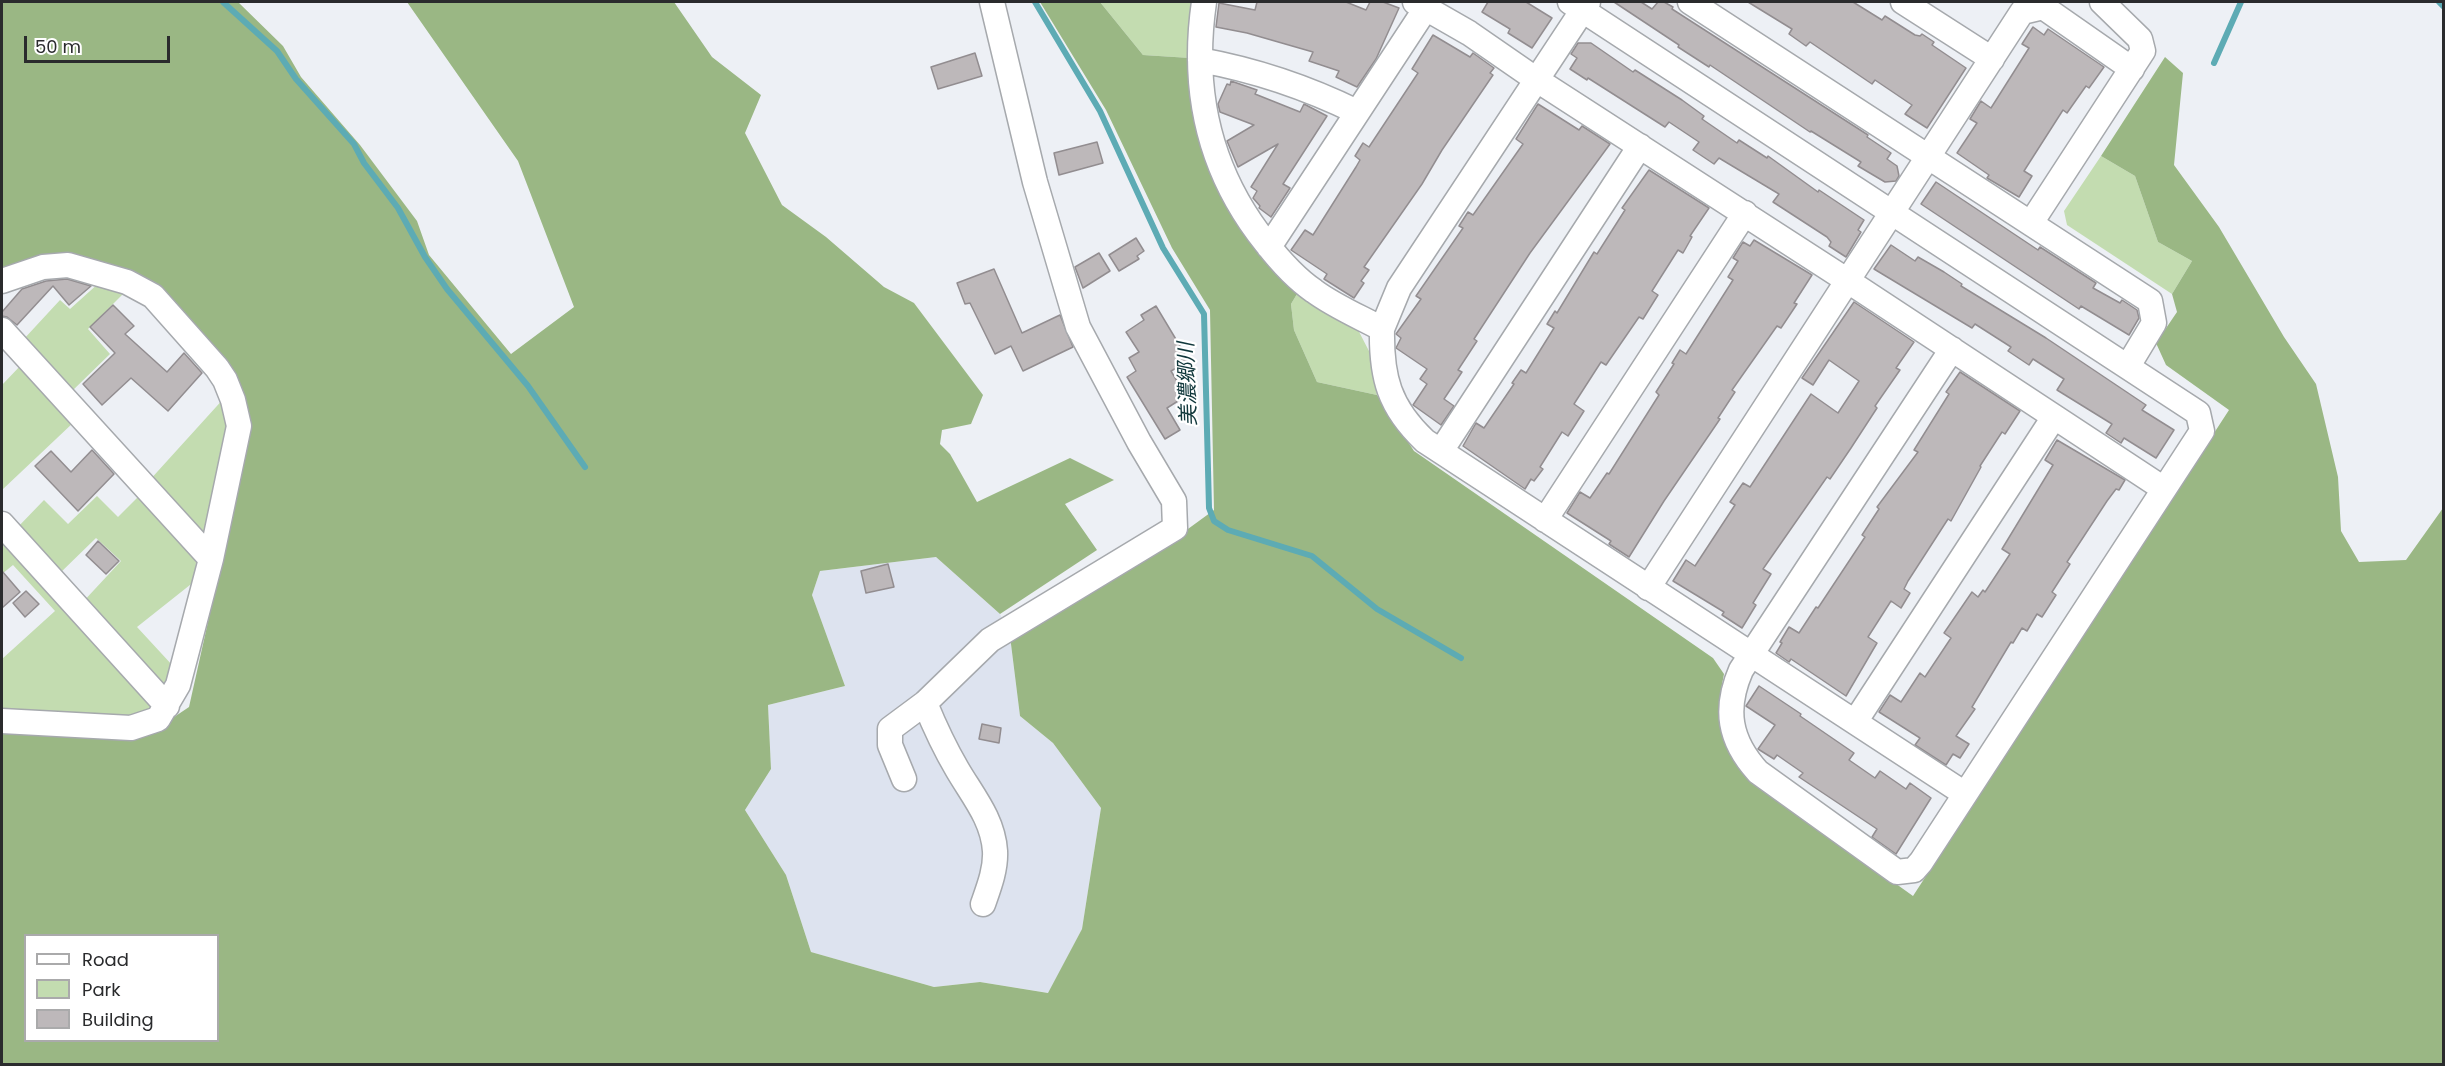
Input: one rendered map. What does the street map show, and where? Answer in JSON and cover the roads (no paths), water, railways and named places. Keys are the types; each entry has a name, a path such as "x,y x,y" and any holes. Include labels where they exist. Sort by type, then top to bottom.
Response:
{"street":[{"path":"904,779 890,745 890,729 925,703 990,640 1175,528 1174,501 1139,442 1078,327 1035,182 992,2"},
{"path":"1204,2 1200,80 1207,127 1218,162 1236,201 1282,264 1315,292 1382,329"},
{"path":"1690,2 2150,301 2154,323 2128,366"},
{"path":"1903,2 1992,59"},
{"path":"2031,223 2143,51 2140,39 2102,2"},
{"path":"1952,349 1752,655 1741,670 1733,689 1731,718 1735,738 1746,758 1758,772 1897,872 1914,870 1921,862 2202,431 2198,413 1892,213 1580,4 1537,80 1399,288 1382,329 1382,356 1387,386 1407,424 1425,441 1648,588 1752,655 1965,794"},
{"path":"1269,247 1357,112 1420,5 1469,33 1537,80 1745,213 2164,489"},
{"path":"1648,588 2022,12 2043,7 2132,69"},
{"path":"1200,60 1235,66 1272,77 1320,94 1357,112"},
{"path":"1440,451 1640,146"},
{"path":"1545,520 1745,213"},
{"path":"2,281 43,267 68,265 128,282 153,296 217,368 229,390 239,426 211,559 178,685 158,719 131,728 3,720"},
{"path":"2,330 211,559"},
{"path":"1855,722 2054,417"},
{"path":"2,524 167,706"},
{"path":"925,703 940,740 981,805 990,830 995,851 993,874 983,904"}],"waterway":[{"path":"223,2 277,51 296,79 354,144 364,163 398,208 425,257 447,289 528,386 585,467"},
{"name":"美濃郷川","path":"1035,2 1100,111 1163,248 1204,314 1209,508 1214,521 1228,530 1312,556 1377,609 1461,658"},
{"path":"2214,63 2241,2"},
{"path":"2439,2 2444,7"}]}
